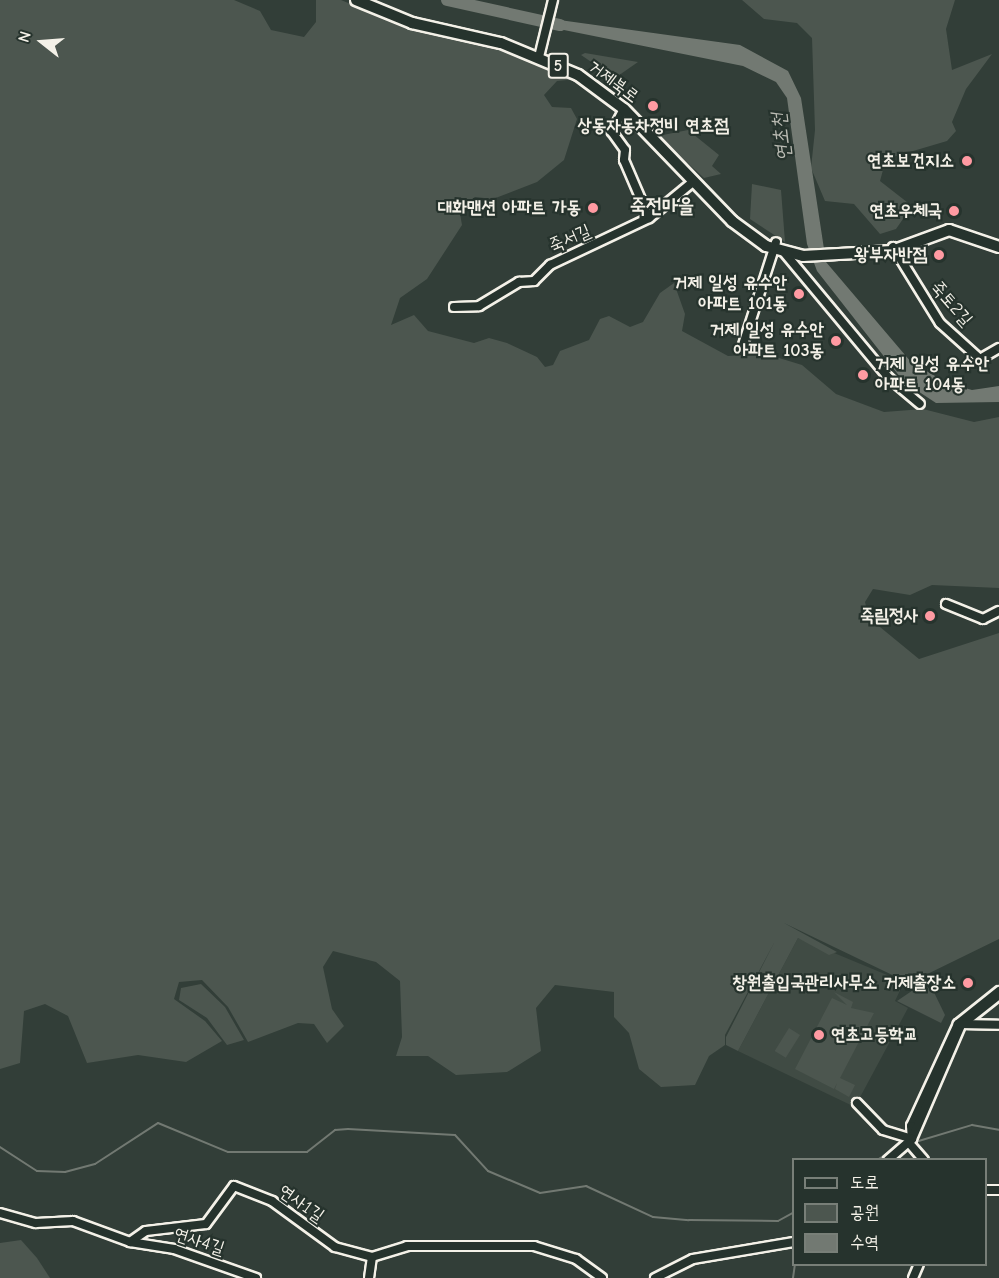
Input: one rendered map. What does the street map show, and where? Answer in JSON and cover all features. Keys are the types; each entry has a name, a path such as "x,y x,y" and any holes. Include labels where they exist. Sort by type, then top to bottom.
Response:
{"main road":[{"name":"거제북로","path":"356,0 412,23 539,57 578,75 624,109 718,205 780,247"},
{"path":"894,249 952,225 999,241"},
{"path":"780,247 833,251 894,249 949,230 999,247"}],"street":[{"path":"539,57 553,1"},
{"path":"624,109 612,132 625,150 624,160 649,218"},
{"name":"죽서길","path":"454,307 479,306 519,282 534,281 550,265 649,218 694,181"},
{"path":"740,347 780,247 889,378 920,404"},
{"name":"죽토2길","path":"894,249 940,323 980,358 999,348"},
{"path":"946,604 983,619 999,611"},
{"path":"890,1158 908,1144 959,1024 999,993"},
{"path":"959,1024 999,1025"},
{"path":"857,1103 883,1130 908,1144 922,1158"},
{"name":"연사1길","path":"130,1242 146,1231 206,1224 234,1186 272,1201 335,1247 372,1257"},
{"path":"0,1213 36,1223 73,1221 130,1242"},
{"name":"연사4길","path":"130,1242 174,1249 256,1278"},
{"path":"655,1278 693,1259 792,1242"},
{"path":"369,1278 372,1257 407,1246 534,1246 576,1259 602,1278"}],"shaded area":[{"name":"연초고등학교","path":"798,938 904,982 895,1001 908,1008 858,1101 859,1109 738,1051"}],"green space":[{"path":"0,0 234,0 260,11 271,30 304,37 316,22 316,0 341,0 394,22 468,35 577,79 557,81 544,95 552,107 571,108 577,119 564,160 537,182 493,199 475,197 459,208 462,225 427,279 400,298 391,325 414,315 428,331 474,343 489,338 507,343 537,357 545,367 553,365 560,351 589,340 600,319 609,316 630,327 643,322 660,293 674,283 685,314 682,331 728,356 766,354 802,365 836,394 884,412 923,409 974,422 999,417 999,588 932,585 910,595 873,589 865,602 869,618 919,659 999,633 999,939 909,983 784,923 837,952 829,955 798,938 738,1051 726,1045 726,1037 775,941 725,1035 725,1045 709,1056 695,1085 661,1087 639,1069 629,1033 614,1017 614,992 555,985 536,1008 541,1051 507,1072 456,1075 428,1056 396,1056 402,1037 400,981 376,962 333,951 323,967 332,1009 344,1026 327,1043 314,1024 298,1023 248,1042 228,1007 202,980 179,982 174,999 205,1021 222,1041 186,1062 138,1055 87,1063 68,1016 45,1004 24,1011 20,1063 0,1069"},
{"path":"742,0 955,0 946,29 952,70 992,54 966,89 952,122 956,131 947,141 886,159 880,181 912,206 896,229 880,234 854,204 825,201 811,168 815,130 812,38 797,23 764,19"},
{"path":"585,53 638,62 615,78 581,55"},
{"path":"688,130 719,155 712,166 721,174 704,178 658,136"},
{"path":"752,184 781,190 785,242 750,219"},
{"path":"928,980 945,1015 941,1023 897,1001"},
{"path":"201,984 225,1007 244,1040 227,1045 207,1018 179,1000 181,988"},
{"path":"834,992 853,1002 851,1008 874,1013 840,1078 855,1085 849,1097 835,1089 837,1083 834,1089 795,1069 832,998 847,1005"},
{"path":"789,1028 800,1035 786,1058 775,1051"},
{"path":"21,1240 50,1278 0,1278 0,1243"}],"water":[{"path":"545,18 740,45 788,71 801,98 826,262 911,362 947,383 972,390 999,386 999,402 936,403 904,382 817,271 807,244 787,98 776,82 743,66 544,26"}],"waterway":[{"name":"연초천","path":"447,0 560,25"},
{"path":"0,1147 37,1171 65,1172 95,1164 158,1123 228,1152 307,1152 335,1130 348,1129 455,1135 488,1171 540,1193 586,1186 653,1217 689,1220 778,1221 792,1213"},
{"path":"912,1143 972,1125 999,1130"},
{"path":"880,1158 898,1147"},
{"path":"793,1278 795,1266"}],"place":[{"name":"상동자동차정비 연초점","path":"653,106"},
{"name":"연초보건지소","path":"967,161"},
{"name":"대화맨션 아파트 가동","path":"593,208"},
{"name":"연초우체국","path":"954,211"},
{"name":"왕부자반점","path":"939,255"},
{"name":"거제 일성 유수안 아파트 101동","path":"799,294"},
{"name":"거제 일성 유수안 아파트 103동","path":"836,341"},
{"name":"거제 일성 유수안 아파트 104동","path":"863,375"},
{"name":"죽림정사","path":"930,616"},
{"name":"창원출입국관리사무소 거제출장소","path":"968,983"},
{"name":"연초고등학교","path":"819,1035"}],"district":[{"name":"죽전마을","path":"662,205"}]}
